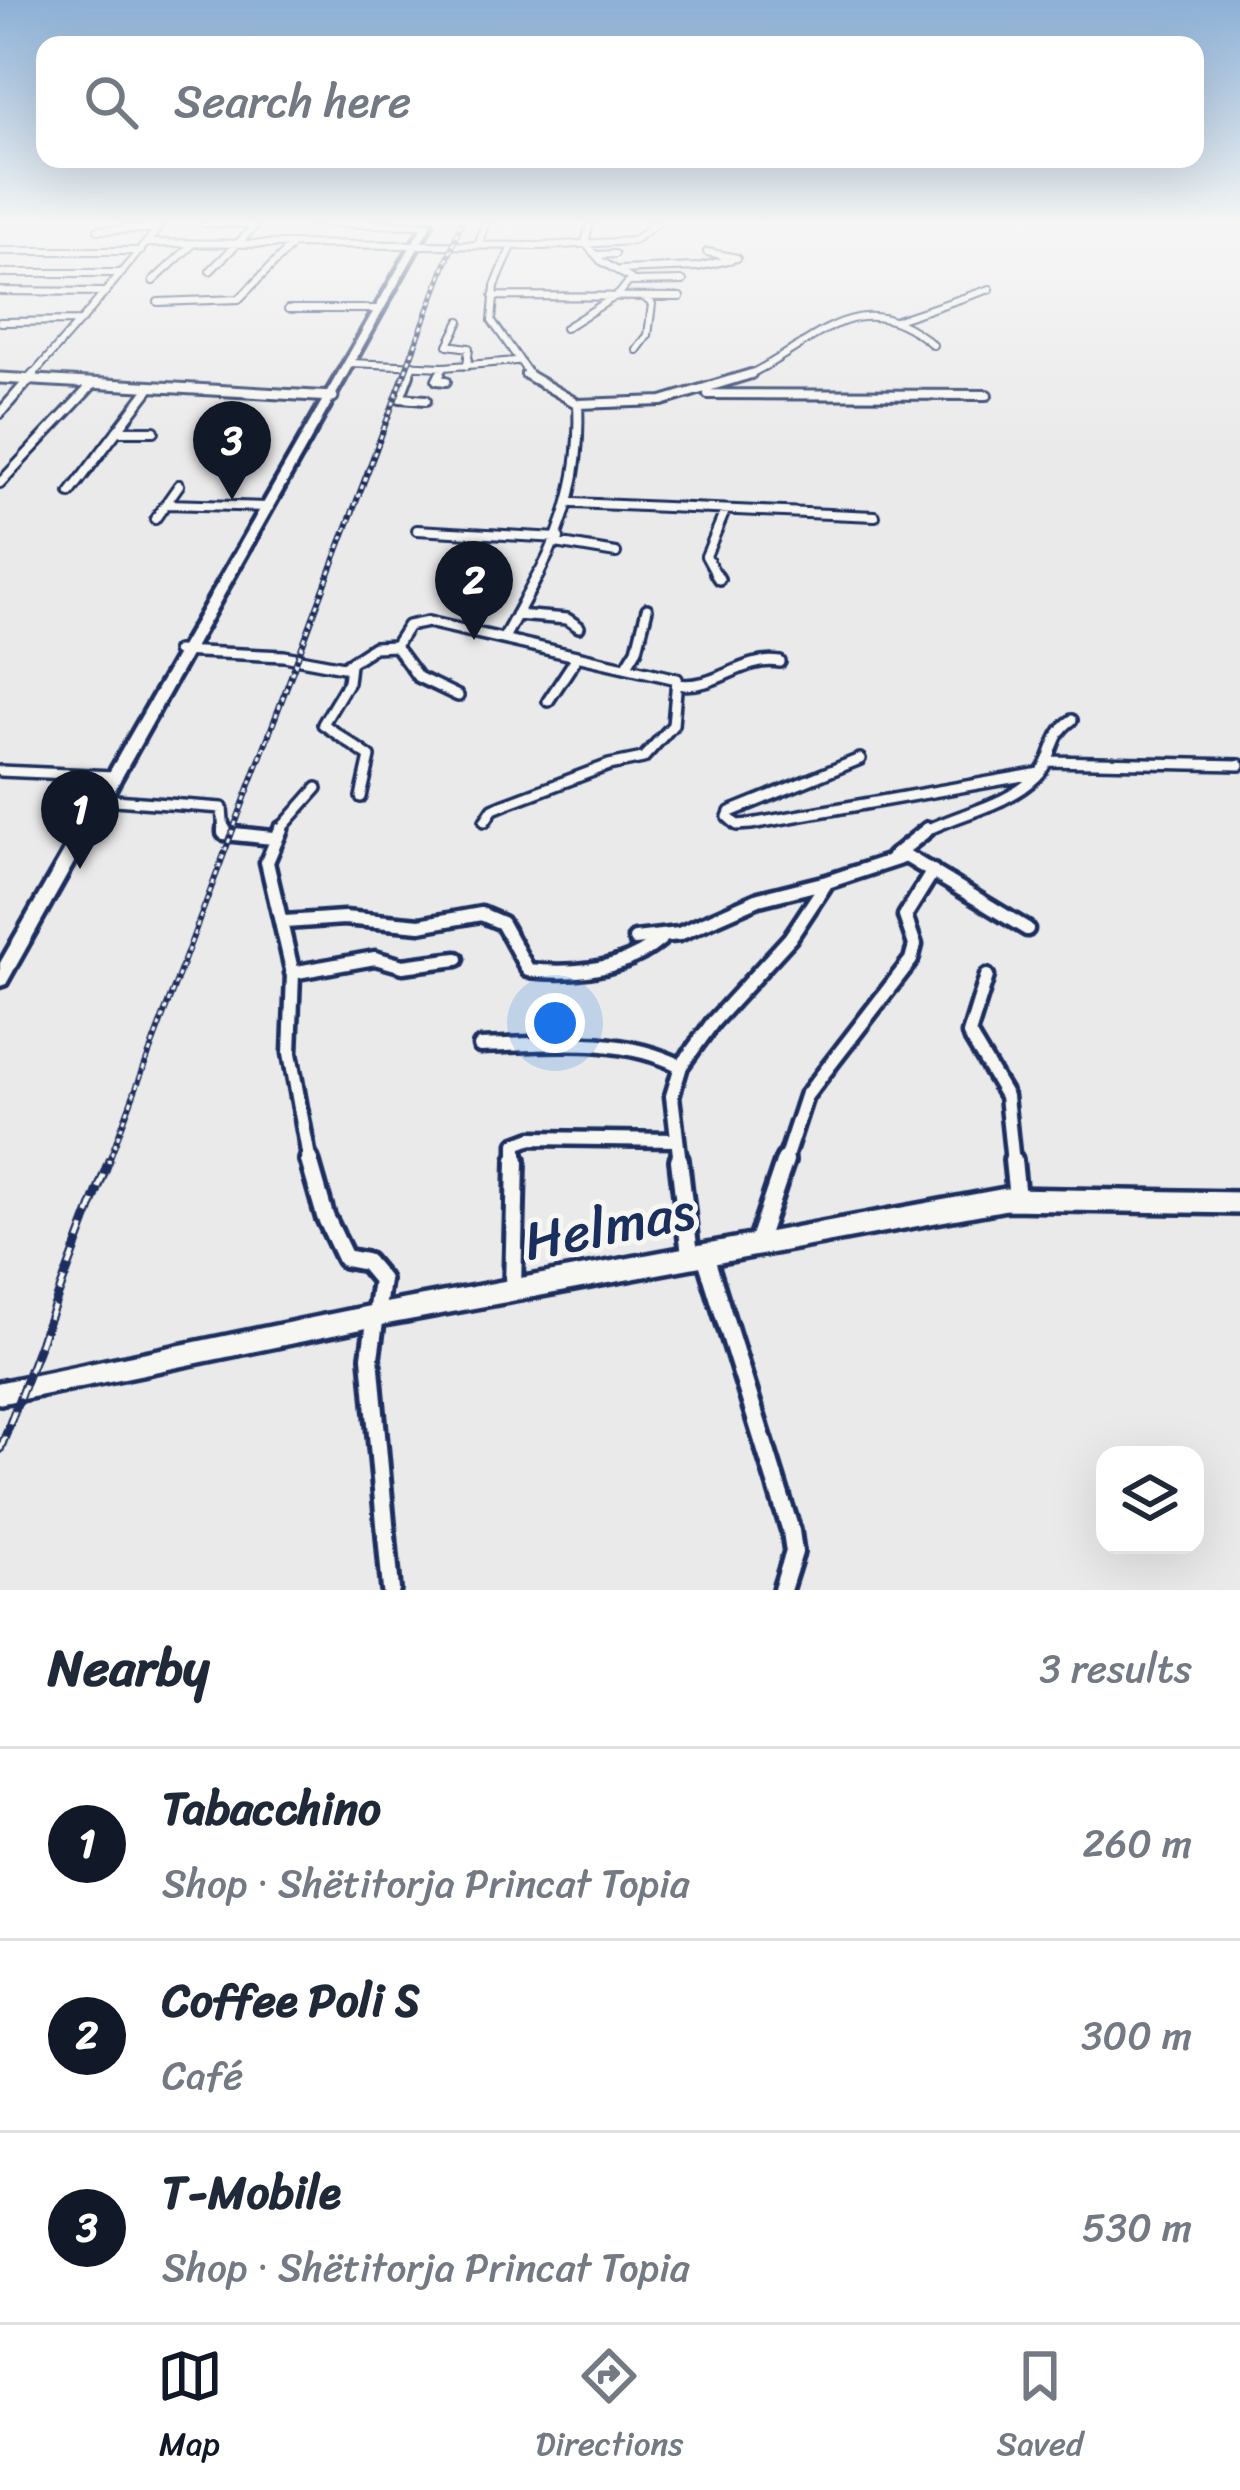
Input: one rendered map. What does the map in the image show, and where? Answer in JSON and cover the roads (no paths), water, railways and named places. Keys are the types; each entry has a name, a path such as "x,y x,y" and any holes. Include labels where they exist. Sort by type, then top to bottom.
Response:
{"main road":[{"path":"0,979 182,651 388,297"}],"street":[{"path":"0,412 100,297"},
{"path":"158,302 241,297"},
{"path":"493,297 492,322 516,362 529,378 578,404 637,405 699,394 802,391 987,394"},
{"path":"565,328 572,328 613,297"},
{"path":"637,350 645,343 652,320 652,304 644,297"},
{"path":"894,321 965,297"},
{"path":"288,309 376,309"},
{"path":"699,394 776,363 843,318 871,315 894,321 933,345"},
{"path":"460,321 448,345 469,348 467,366"},
{"path":"0,322 79,322"},
{"path":"351,363 445,367 516,362"},
{"path":"413,365 400,398 426,400"},
{"path":"445,367 437,380 446,381"},
{"path":"0,378 333,397"},
{"path":"0,483 91,386"},
{"path":"70,493 149,388"},
{"path":"505,636 558,541 573,503 579,460 578,404"},
{"path":"117,431 154,431"},
{"path":"0,462 20,462"},
{"path":"155,519 179,485"},
{"path":"573,503 875,516"},
{"path":"167,504 269,507"},
{"path":"719,579 706,556 725,511"},
{"path":"417,530 558,541 616,553"},
{"path":"626,667 641,638 647,609"},
{"path":"516,615 567,619 579,627"},
{"path":"394,646 408,626 421,621 668,674 694,687 750,658 780,662"},
{"path":"182,651 350,665 374,647 394,646"},
{"path":"394,646 418,676 458,696"},
{"path":"548,701 577,657"},
{"path":"350,665 348,682 323,724 370,757 361,797"},
{"path":"485,821 505,803 609,765 643,758 673,725 678,683"},
{"path":"635,939 662,939 759,899 827,882 893,856 921,832 1014,792 1043,767 1051,734 1072,720"},
{"path":"860,760 730,812 728,817 737,825 751,824 1043,767 1240,765"},
{"path":"0,771 114,776"},
{"path":"317,788 273,838 267,870 282,903 292,973 290,1053 301,1119 335,1244 345,1258 366,1262 381,1280 370,1357 391,1590"},
{"path":"101,799 222,808 224,833 273,838"},
{"path":"893,856 906,856 1027,928"},
{"path":"757,1243 806,1096 915,953 915,945 903,931 903,913 933,871"},
{"path":"782,1590 794,1552 791,1531 697,1253 672,1096 681,1066 712,1022 790,938 827,882"},
{"path":"285,922 344,918 420,925 481,914 502,923 528,970 544,972 629,962 646,955 662,939"},
{"path":"292,973 375,958 403,966 457,959"},
{"path":"987,976 969,1034 1006,1096 1017,1198"},
{"path":"480,1046 622,1047 652,1052 681,1066"},
{"path":"513,1289 516,1144 532,1138 676,1140"},
{"name":"Helmas","path":"0,1393 697,1253 1017,1198 1240,1203"}],"railway":[{"path":"108,1163 433,297"},
{"path":"0,1450 109,1160"}],"place":[{"name":"T-Mobile","path":"232,500"},
{"name":"Coffee Poli S","path":"474,640"},
{"name":"Tabacchino","path":"80,869"}]}
